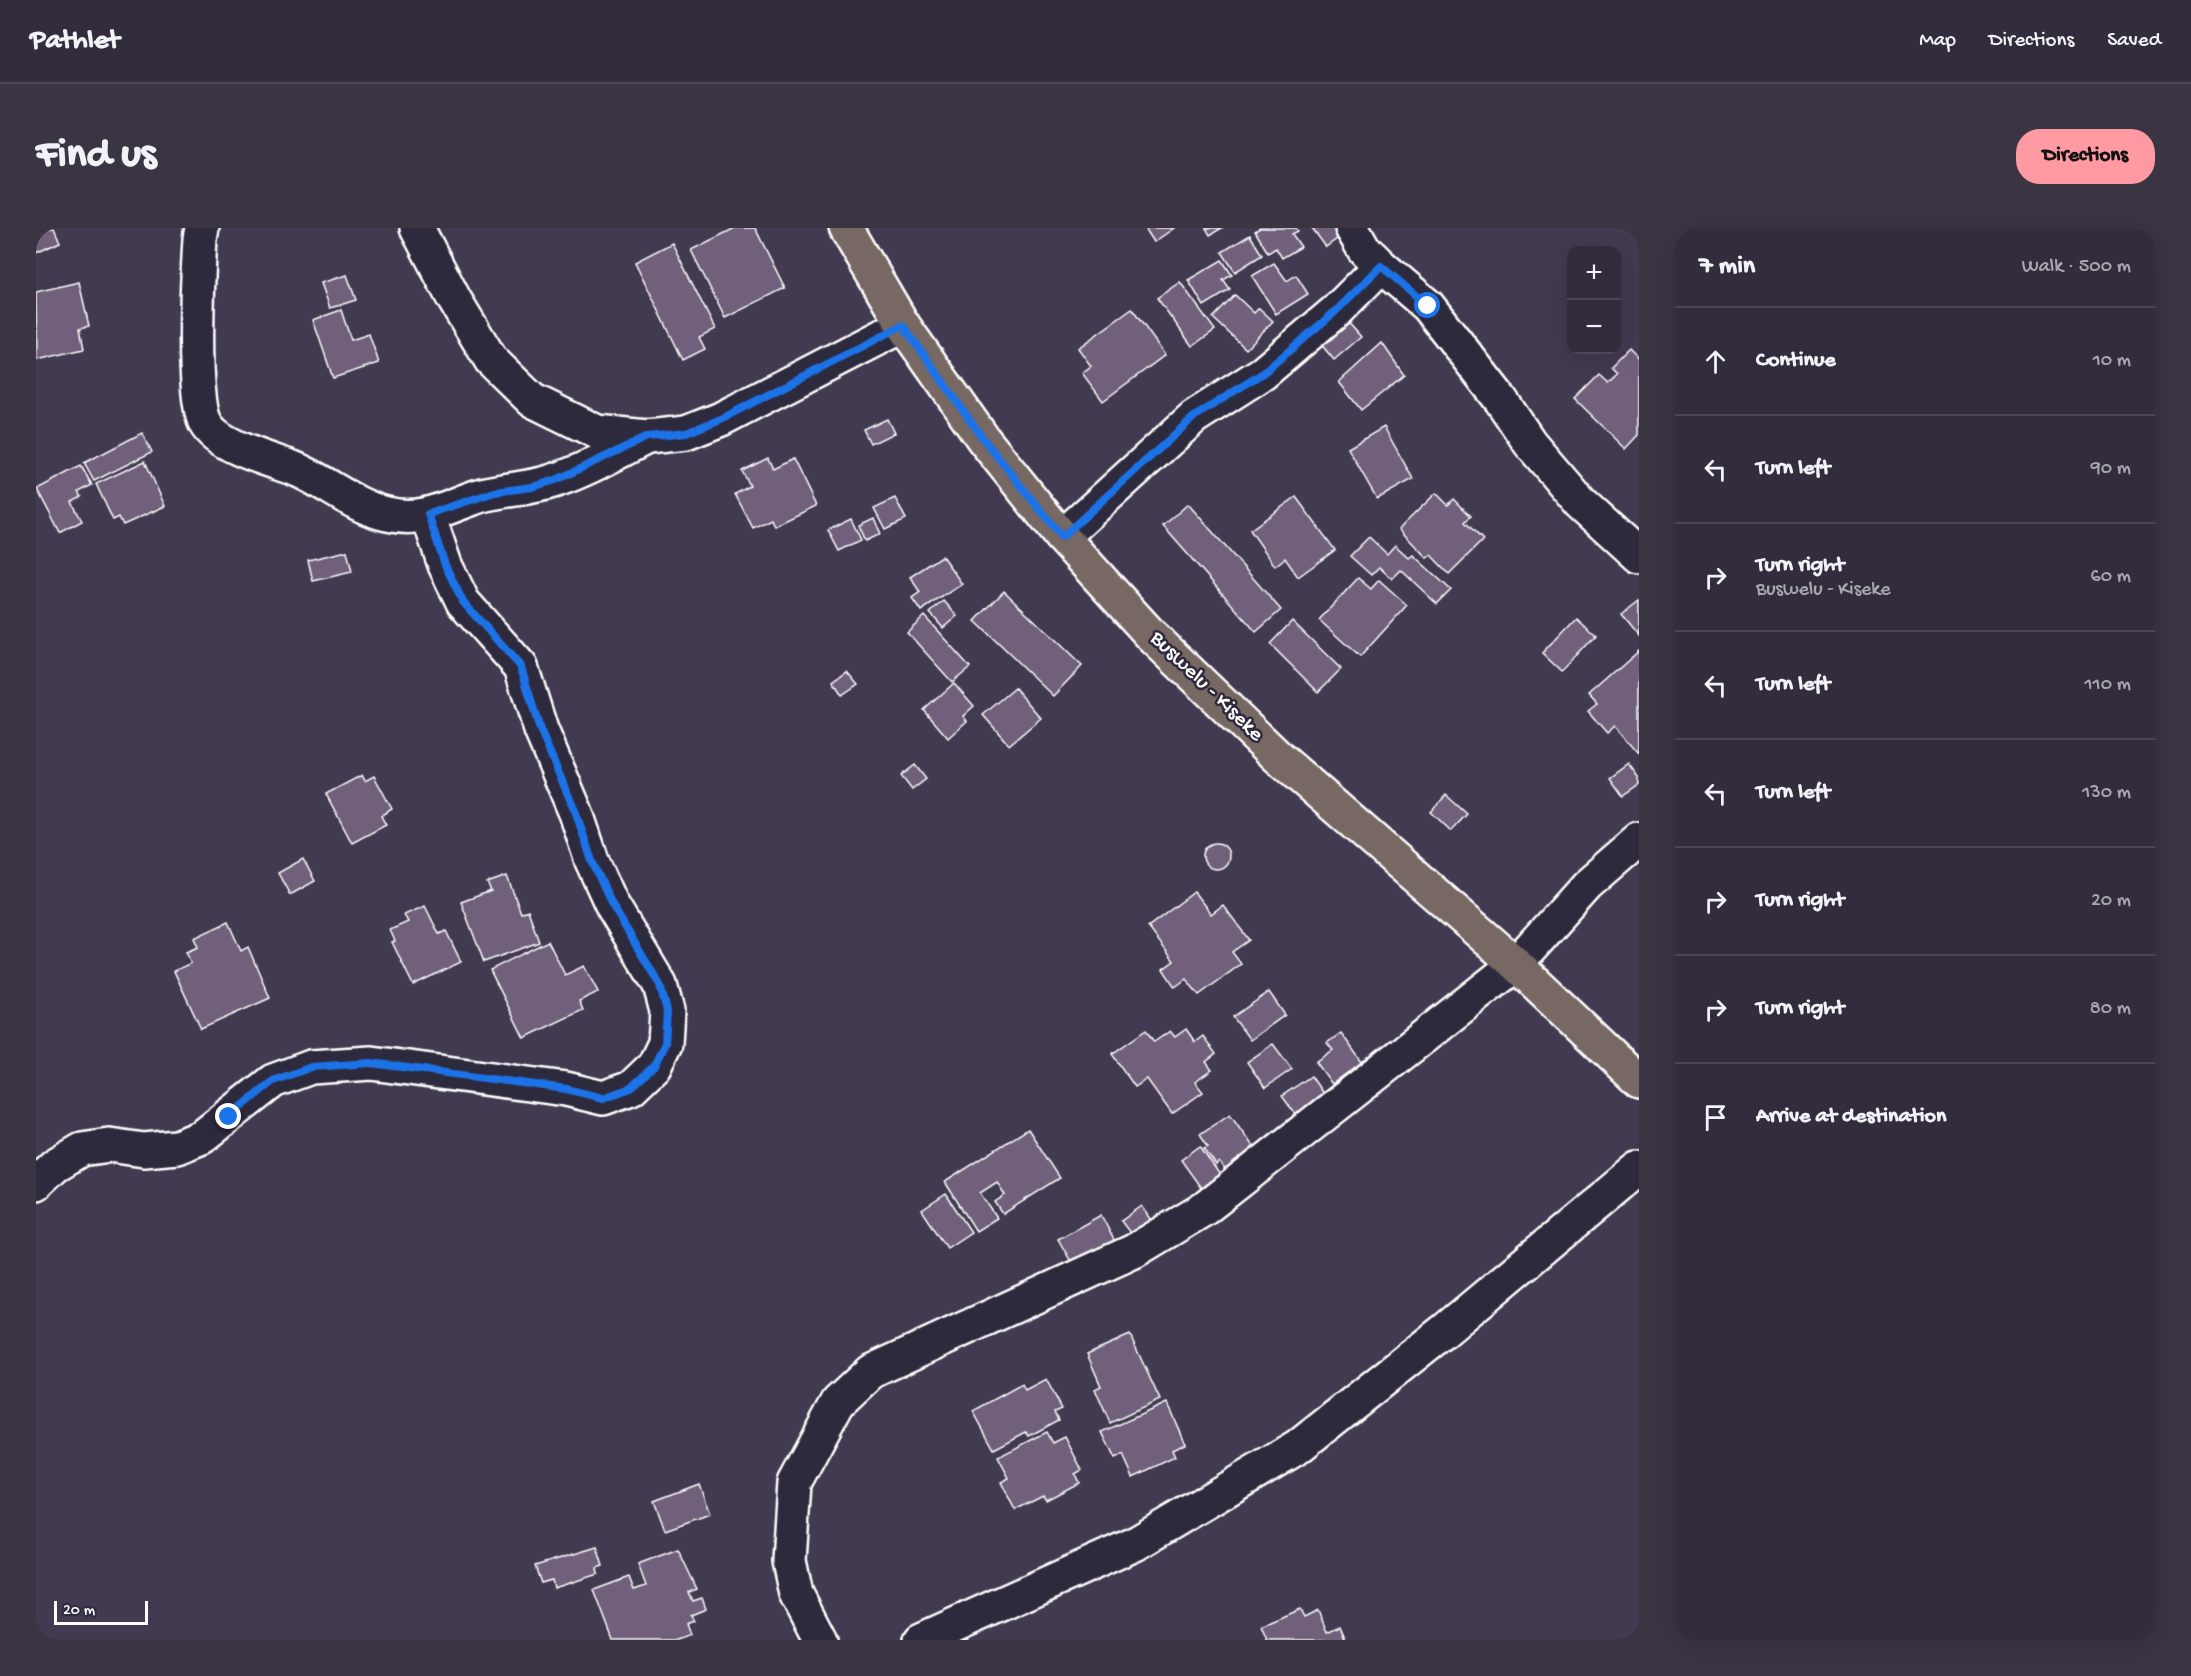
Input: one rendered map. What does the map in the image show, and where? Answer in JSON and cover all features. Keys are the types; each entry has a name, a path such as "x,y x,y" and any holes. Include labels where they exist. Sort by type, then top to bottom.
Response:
{"main road":[{"name":"Buswelu - Kiseke","path":"846,228 903,325 984,440 1062,537 1152,636 1279,758 1515,965 1639,1081"}],"street":[{"path":"202,228 198,345 200,404 205,423 217,436 309,475 350,501 386,514 414,518 495,492 532,487 556,480 647,437"},
{"path":"417,228 454,299 491,360 532,400 597,432 647,437 686,433 721,419 903,325"},
{"path":"1353,228 1365,249 1381,266 1428,306 1502,400 1530,443 1581,504 1639,556"},
{"path":"1062,537 1194,417 1263,373 1336,311 1381,266"},
{"path":"36,1183 55,1165 82,1149 109,1145 144,1150 177,1147 202,1137 273,1081 311,1067 371,1063 566,1089 603,1098 631,1088 654,1066 665,1043 667,1011 660,985 612,905 592,861 576,813 540,730 521,667 463,602 445,565 428,514"},
{"path":"819,1640 795,1594 789,1561 794,1483 838,1402 870,1372 1134,1251 1204,1209 1515,965 1587,885 1639,840"},
{"path":"921,1640 961,1631 1135,1544 1298,1447 1444,1331 1639,1168"}],"building":[{"path":"36,228 54,228 60,242 36,253"},
{"path":"735,228 755,228 785,288 725,318 691,250"},
{"path":"1145,228 1174,228 1154,242"},
{"path":"1206,228 1222,228 1210,235"},
{"path":"1260,228 1296,228 1298,231 1292,234 1301,247 1282,258 1276,248 1268,253 1255,231"},
{"path":"1312,228 1341,228 1345,233 1326,247"},
{"path":"1250,235 1262,255 1235,272 1222,252"},
{"path":"672,243 715,329 699,337 705,349 683,360 635,262"},
{"path":"1222,260 1232,275 1223,280 1230,290 1204,306 1188,280"},
{"path":"1274,263 1287,281 1296,275 1308,294 1276,314 1252,276"},
{"path":"347,275 356,300 330,308 321,283"},
{"path":"79,282 89,326 80,328 84,349 37,360 36,292"},
{"path":"1180,282 1215,330 1192,346 1157,298"},
{"path":"1235,295 1254,313 1259,308 1273,321 1246,349 1213,318"},
{"path":"1132,309 1165,355 1103,401 1082,373 1091,366 1078,348"},
{"path":"341,310 351,340 369,334 379,363 333,378 313,320"},
{"path":"1347,321 1361,337 1334,360 1320,343"},
{"path":"1382,343 1404,375 1361,410 1339,382"},
{"path":"1629,350 1639,360 1639,435 1626,449 1575,399 1599,375 1608,383 1617,374 1611,368"},
{"path":"887,419 894,433 871,444 864,430"},
{"path":"1384,427 1413,479 1377,499 1348,448"},
{"path":"142,433 152,452 94,481 84,463"},
{"path":"768,458 773,469 793,459 816,506 774,526 771,519 753,528 735,494 750,486 742,471"},
{"path":"145,461 165,506 123,525 119,517 113,520 96,484"},
{"path":"81,466 92,485 79,492 82,497 72,502 82,521 60,533 37,489"},
{"path":"1436,493 1448,505 1454,499 1471,516 1465,522 1483,540 1449,574 1431,555 1427,558 1399,529"},
{"path":"1296,497 1335,550 1298,577 1285,558 1275,566 1250,530"},
{"path":"895,498 906,519 885,529 874,508"},
{"path":"1188,504 1281,610 1256,632 1163,526"},
{"path":"873,518 880,534 865,541 858,525"},
{"path":"851,519 861,540 839,551 828,530"},
{"path":"1369,537 1387,554 1395,545 1409,558 1413,555 1451,590 1437,604 1401,570 1392,579 1379,567 1371,575 1350,556"},
{"path":"347,551 352,572 313,581 308,560"},
{"path":"942,556 962,584 921,611 912,598 920,592 910,577"},
{"path":"1358,578 1371,589 1379,580 1407,605 1360,657 1319,620"},
{"path":"1004,591 1082,666 1053,696 975,621"},
{"path":"1639,600 1639,636 1621,614"},
{"path":"944,601 957,616 943,628 930,613"},
{"path":"924,616 970,667 952,682 907,632"},
{"path":"1576,617 1596,635 1562,672 1542,653"},
{"path":"1292,621 1341,669 1318,692 1270,644"},
{"path":"1639,651 1639,754 1615,726 1607,733 1588,711 1597,704 1589,695"},
{"path":"847,671 858,684 842,695 833,681"},
{"path":"954,683 974,706 963,716 967,721 948,738 924,710"},
{"path":"1015,688 1041,718 1009,745 983,715"},
{"path":"1629,764 1639,778 1639,785 1623,796 1610,778"},
{"path":"915,765 926,779 912,790 901,776"},
{"path":"362,775 365,781 374,776 392,809 381,816 386,825 352,843 326,794"},
{"path":"1446,795 1467,814 1451,831 1431,812"},
{"path":"1216,843 1225,847 1229,856 1225,865 1216,869 1207,865 1203,856 1207,847"},
{"path":"303,859 315,881 290,895 278,873"},
{"path":"507,876 521,913 528,910 539,942 484,962 461,902 491,891 487,883"},
{"path":"1194,892 1211,914 1223,905 1249,940 1232,952 1241,964 1199,995 1186,979 1175,987 1163,969 1174,961 1148,927"},
{"path":"425,906 439,934 446,931 461,962 413,985 392,942 395,941 390,930 408,922 404,915"},
{"path":"228,922 241,951 248,947 270,998 201,1029 174,971 191,963 186,952 198,947 194,938"},
{"path":"548,941 565,975 584,966 598,992 579,1001 583,1010 524,1038 490,970"},
{"path":"1269,992 1285,1015 1250,1040 1233,1017"},
{"path":"1186,1029 1195,1042 1203,1036 1216,1054 1206,1062 1212,1070 1195,1082 1203,1092 1172,1114 1147,1079 1135,1087 1112,1054 1146,1030 1154,1042 1170,1031 1175,1037"},
{"path":"1341,1033 1362,1062 1332,1084 1316,1062 1333,1050 1327,1043"},
{"path":"1273,1044 1292,1069 1265,1088 1247,1062"},
{"path":"1311,1076 1324,1095 1296,1115 1282,1096"},
{"path":"1230,1114 1257,1152 1228,1173 1219,1162 1216,1165 1204,1148 1208,1146 1200,1134"},
{"path":"1028,1129 1060,1178 1003,1214 995,1202 1005,1195 997,1182 980,1193 997,1218 976,1231 945,1182"},
{"path":"1200,1146 1220,1175 1201,1188 1181,1160"},
{"path":"946,1194 971,1232 947,1248 922,1210"},
{"path":"1142,1206 1156,1226 1136,1241 1121,1221"},
{"path":"1101,1215 1115,1242 1073,1265 1058,1239"},
{"path":"1130,1335 1160,1400 1110,1423 1095,1389 1101,1386 1087,1354"},
{"path":"1046,1379 1062,1409 1055,1412 1059,1420 1029,1436 1026,1432 994,1449 973,1411 1022,1384 1025,1390"},
{"path":"1167,1403 1185,1444 1172,1450 1175,1457 1133,1477 1123,1455 1115,1459 1102,1432"},
{"path":"1047,1432 1053,1443 1065,1437 1082,1470 1075,1474 1079,1483 1046,1500 1043,1496 1015,1510 1001,1482 1009,1478 998,1457"},
{"path":"699,1484 710,1514 665,1530 654,1501"},
{"path":"597,1547 603,1566 597,1568 598,1574 554,1588 552,1580 541,1583 535,1566"},
{"path":"678,1549 697,1589 689,1592 693,1601 702,1598 706,1609 691,1615 694,1621 686,1624 690,1635 677,1640 613,1640 594,1590 629,1577 634,1590 646,1586 638,1564"},
{"path":"1300,1609 1304,1617 1318,1610 1327,1632 1340,1626 1346,1640 1267,1640 1261,1626"}],"route":[{"path":"229,1117 273,1081 311,1067 371,1063 566,1089 603,1098 631,1088 654,1066 665,1043 667,1011 660,985 612,905 592,861 576,813 540,730 521,667 463,602 445,565 428,514 443,511 495,492 532,487 556,480 647,437 686,433 721,419 903,325 984,440 1062,537 1133,470 1194,417 1263,373 1336,311 1381,266 1428,306"}]}
